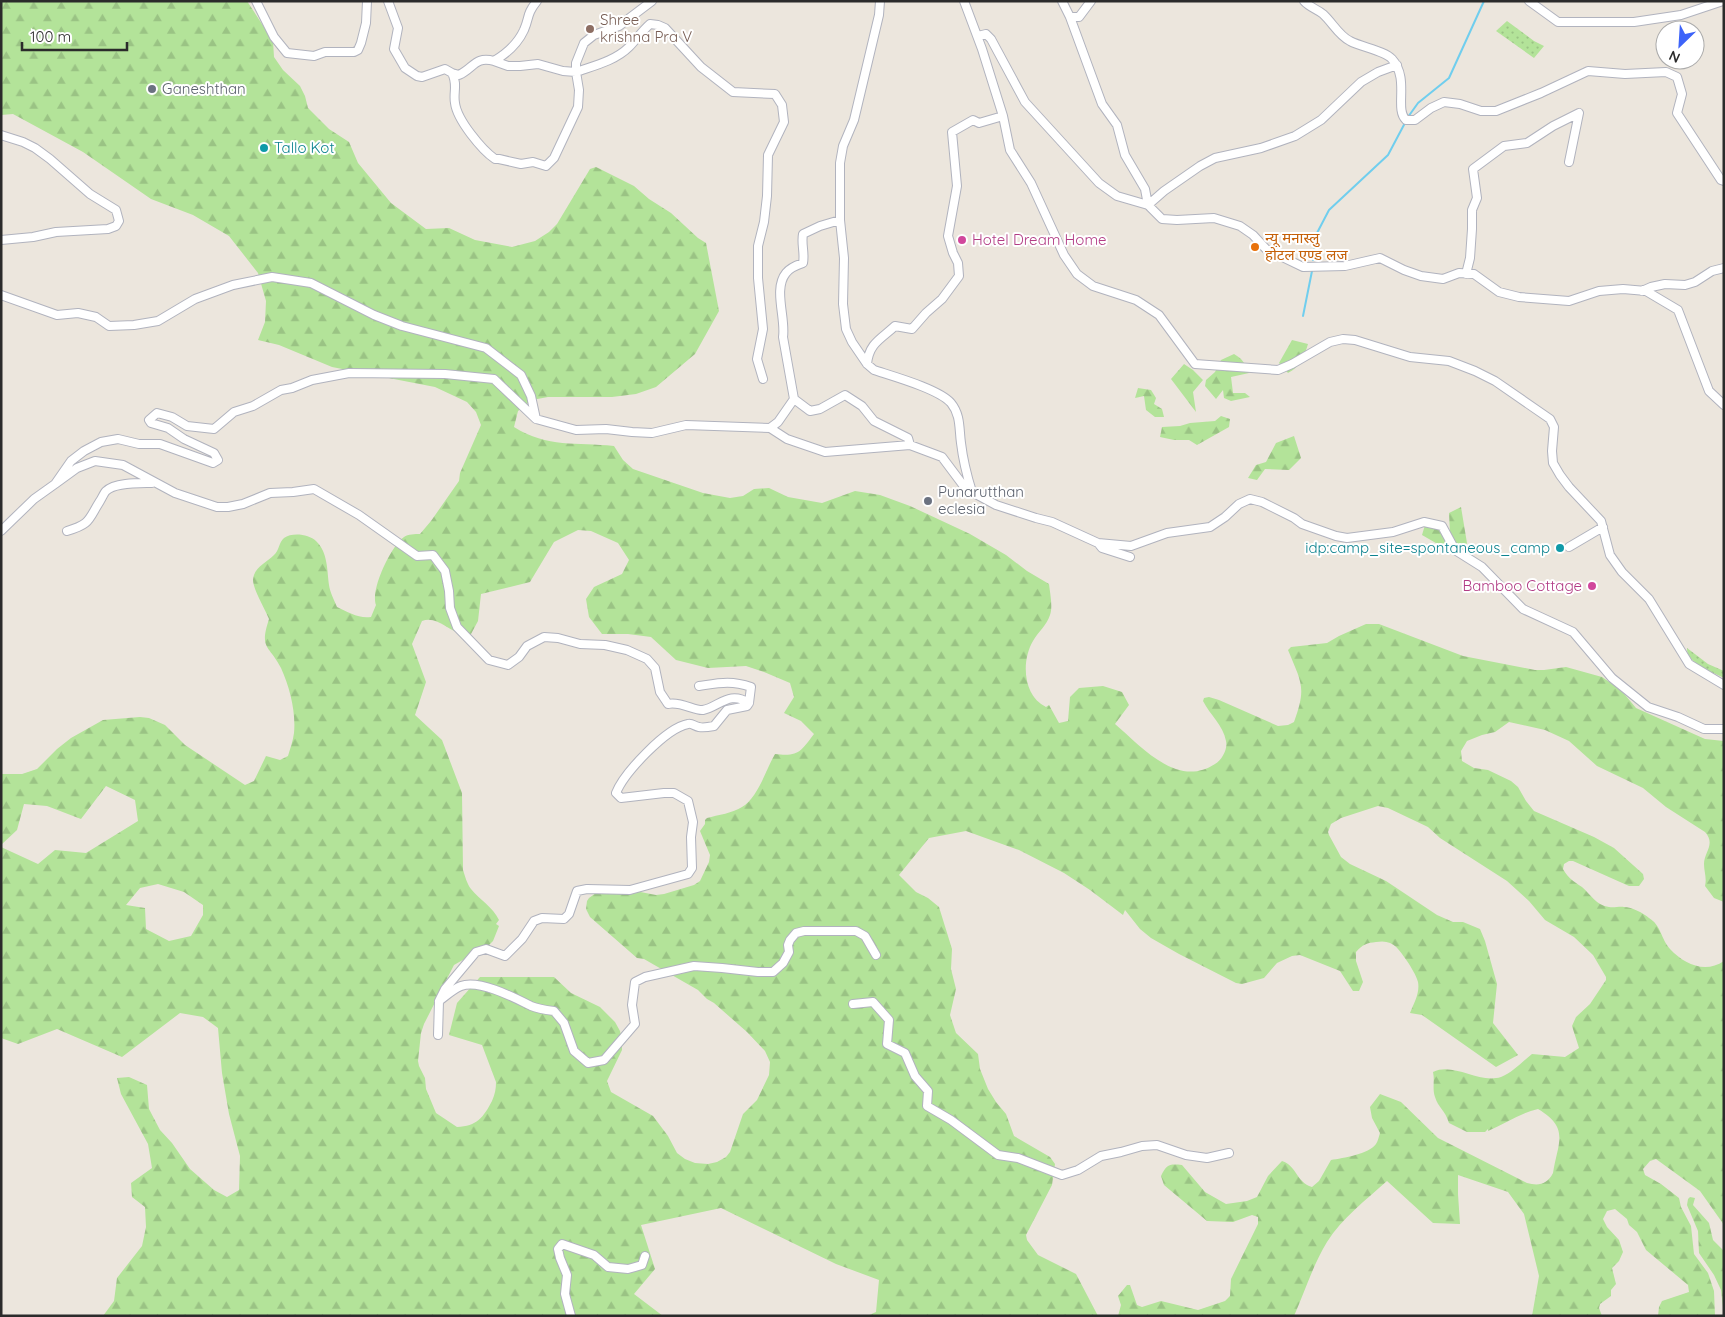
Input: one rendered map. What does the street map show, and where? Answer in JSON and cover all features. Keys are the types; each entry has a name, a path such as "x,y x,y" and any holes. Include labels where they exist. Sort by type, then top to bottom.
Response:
{"street":[{"path":"256,1 274,37 286,53 314,56 325,52 354,52 358,50 366,23 367,1"},
{"path":"388,1 398,28 394,49 405,68 417,76 422,77 446,69 459,75 467,71 476,62 484,59 508,66 538,64 563,71 576,72 617,56 629,47 650,24 665,28 701,67 732,92 775,94 782,106 784,122 768,155 767,196 764,222 758,246 758,278 763,328 757,359 764,379"},
{"path":"494,61 505,54 515,43 524,30 528,12 537,1"},
{"path":"452,73 456,86 454,101 456,110 475,140 489,155 495,159 521,164 533,162 546,166 554,158 578,107 579,90 576,63 584,43 594,35 619,26 652,1"},
{"path":"880,1 879,15 854,120 841,154 840,220 844,258 843,304 846,329 852,342 867,364 874,370 938,394 952,404 960,425 960,442 972,492"},
{"path":"964,1 978,36 1010,150 1028,178 1064,255 1077,274 1093,286 1136,300 1159,315 1194,364 1278,370 1330,342 1355,340 1410,357 1449,361 1495,380 1550,419 1554,427 1553,464 1569,487 1601,521 1610,555 1622,572 1648,598 1689,664 1724,685"},
{"path":"1062,1 1070,17 1102,104 1117,125 1125,155 1145,189 1148,205"},
{"path":"1070,17 1079,17 1091,1"},
{"path":"1304,1 1309,7 1321,13 1348,40 1390,57 1397,65 1401,75 1403,93 1402,116 1410,121 1444,102 1460,104 1481,111 1496,112 1588,71 1625,74 1666,72 1677,76 1682,94 1677,113 1721,180 1724,181"},
{"path":"1529,1 1558,22 1634,22 1681,15 1723,1"},
{"path":"978,36 986,34 991,39 1025,102 1099,183 1117,196 1148,205 1162,219 1214,218 1240,226 1253,235 1266,248 1303,267 1345,266 1380,258 1421,276 1443,279 1459,274 1474,274 1499,292 1518,297 1569,301 1599,291 1623,289 1646,291 1678,310 1709,391 1724,405"},
{"path":"1148,205 1164,191 1215,158 1261,148 1295,136 1322,120 1361,82 1378,72 1397,65"},
{"path":"1466,274 1470,258 1472,210 1477,198 1473,169 1504,146 1527,143 1553,126 1579,113 1569,162"},
{"path":"867,364 868,353 872,345 895,326 912,329 956,282 959,269 948,236 957,186 952,132 973,120 979,123 1002,116"},
{"path":"1,135 22,142 50,159 90,194 116,210 120,221 116,226 108,229 56,232 33,237 1,240"},
{"path":"840,220 803,234 803,262 786,272 781,284 780,308 784,328 783,337 794,399 810,411 820,408 845,394 862,406 874,421 908,438 910,445"},
{"path":"1642,291 1666,284 1695,282 1712,271 1724,268"},
{"path":"1,295 57,315 78,314 96,316 109,326 134,326 158,321 195,299 233,285 272,278 311,282 374,315 402,326 486,348 521,375 531,396 536,419"},
{"path":"55,484 72,461 84,452 101,442 118,439 139,444 160,444 213,463 218,460 214,453 184,439 168,428 151,423 149,420 157,413 172,417 187,426 214,429 234,412 253,406 281,390 312,380 349,373 445,374 494,379 536,419 576,430 606,429 652,433 686,425 770,428 787,439 825,452 910,445 942,456 962,485 996,505 1052,522 1098,543 1130,546 1167,534 1210,527 1239,504 1250,499 1262,502 1302,524 1341,537 1393,532 1424,522 1442,526 1455,550 1482,567 1523,609 1573,632 1612,678 1648,708 1678,717 1704,729 1724,729"},
{"path":"770,428 778,422 794,399"},
{"path":"1,531 34,499 77,468 95,461 123,465 175,493 217,507 243,504 270,493 314,489 359,515 417,556 433,555 445,571 450,608 457,627 489,660 508,665 519,657 527,646 544,636 580,644 605,645 628,650 647,659 655,668 660,692 668,704 682,704 700,711 706,710 727,699 736,698 749,703"},
{"path":"67,531 82,526 87,522 106,491 116,486 138,482 156,483"},
{"path":"1569,547 1603,527"},
{"path":"1098,543 1102,548 1130,557"},
{"path":"438,1036 439,1001 445,989 476,952 486,949 505,956 522,939 534,921 542,918 564,920 569,914 577,892 587,889 630,890 688,874 692,868 691,837 693,822 688,801 674,793 664,792 621,798 616,793 624,778 670,732 690,723 699,727 714,726 727,710 747,706 749,703 751,688 738,682 699,686"},
{"path":"439,1001 463,985 476,985 508,994 538,1009 554,1011 564,1023 574,1051 588,1063 604,1060 635,1024 632,1005 635,982 645,977 694,966 773,972 789,952 788,945 790,940 796,934 804,931 856,931 866,936 876,955"},
{"path":"853,1004 874,1002 889,1020 887,1044 905,1053 915,1076 928,1091 927,1106 951,1120 998,1155 1018,1158 1062,1176 1078,1170 1101,1156 1142,1146 1157,1145 1186,1155 1207,1158 1229,1153"},
{"path":"571,1316 565,1294 567,1275 558,1248 562,1244 594,1256 608,1267 628,1269 642,1265 645,1256"}],"green space":[{"path":"1,1 247,1 273,41 274,57 283,70 300,86 308,108 329,129 349,142 358,163 391,203 426,229 449,228 475,240 512,247 535,241 557,224 590,169 596,167 634,186 649,199 671,213 706,243 719,311 695,354 656,387 636,394 612,397 548,397 532,400 518,411 514,427 526,434 551,441 614,446 623,460 633,469 703,493 730,498 743,496 754,489 769,488 788,497 822,503 855,491 880,495 910,506 970,534 1006,555 1027,571 1049,584 1051,612 1047,622 1029,649 1026,668 1029,687 1038,702 1046,707 1049,705 1059,723 1068,721 1070,697 1079,688 1103,686 1122,692 1129,705 1115,724 1160,762 1174,768 1187,771 1201,770 1218,762 1224,754 1226,744 1224,735 1203,701 1204,698 1209,697 1219,700 1278,726 1288,725 1294,722 1298,710 1301,685 1288,650 1291,647 1327,643 1366,624 1379,624 1463,656 1535,670 1566,667 1602,677 1621,690 1636,708 1705,739 1724,741 1724,902 1714,898 1705,886 1704,860 1710,844 1705,832 1666,807 1643,788 1597,766 1569,741 1545,730 1509,722 1495,732 1467,741 1461,751 1462,761 1474,768 1488,770 1511,781 1518,787 1534,811 1594,837 1614,848 1643,874 1644,879 1639,886 1629,886 1573,861 1564,864 1563,869 1567,875 1597,902 1609,907 1630,908 1644,914 1659,928 1670,949 1688,963 1695,966 1710,967 1724,961 1724,1225 1700,1191 1656,1159 1650,1161 1643,1169 1645,1175 1661,1184 1679,1198 1681,1207 1691,1226 1694,1254 1708,1273 1714,1291 1715,1316 1658,1316 1662,1301 1689,1292 1688,1285 1646,1250 1637,1232 1629,1225 1627,1219 1615,1209 1607,1211 1603,1219 1607,1227 1619,1240 1623,1252 1619,1261 1612,1268 1616,1284 1611,1290 1611,1296 1600,1304 1599,1308 1602,1316 1532,1316 1539,1276 1524,1214 1508,1192 1458,1175 1460,1224 1433,1223 1387,1181 1347,1217 1333,1233 1313,1269 1294,1316 1118,1316 1121,1305 1118,1296 1127,1285 1130,1285 1137,1305 1142,1307 1161,1301 1198,1310 1225,1301 1230,1296 1231,1279 1258,1224 1258,1217 1252,1215 1233,1222 1207,1221 1164,1185 1161,1176 1167,1167 1182,1165 1205,1192 1226,1204 1247,1201 1257,1197 1268,1176 1282,1161 1291,1166 1303,1182 1312,1187 1319,1181 1331,1160 1362,1153 1376,1144 1380,1133 1372,1118 1370,1107 1380,1094 1401,1102 1438,1138 1527,1183 1542,1184 1551,1177 1559,1144 1559,1136 1555,1123 1548,1116 1538,1109 1488,1131 1488,1129 1485,1132 1467,1132 1449,1123 1434,1094 1433,1072 1449,1070 1484,1078 1501,1077 1509,1073 1532,1054 1565,1057 1579,1048 1572,1026 1576,1017 1590,1004 1606,980 1606,977 1593,955 1574,937 1545,920 1529,901 1507,881 1440,838 1428,827 1388,808 1378,806 1341,818 1331,824 1328,832 1329,835 1341,857 1350,864 1386,881 1437,915 1453,922 1463,922 1480,929 1497,984 1493,1023 1518,1055 1496,1067 1422,1015 1410,1013 1415,1002 1418,982 1412,968 1401,952 1391,943 1382,941 1368,943 1356,952 1356,961 1363,982 1359,991 1353,991 1340,971 1300,955 1292,956 1277,963 1264,978 1242,984 1236,983 1151,938 1140,929 1125,910 1123,915 1064,873 1019,850 966,831 929,838 899,875 916,892 928,898 939,907 952,949 951,969 956,989 950,1015 956,1033 978,1054 980,1069 988,1089 1006,1114 1014,1136 1050,1157 1055,1164 1052,1185 1026,1235 1027,1240 1038,1255 1076,1274 1098,1316 867,1316 876,1312 879,1280 836,1264 721,1208 641,1225 655,1269 634,1294 663,1316 103,1316 114,1301 117,1278 142,1246 146,1227 145,1207 132,1197 131,1183 152,1168 148,1144 121,1094 117,1078 129,1077 147,1085 149,1109 160,1130 172,1143 190,1169 214,1190 227,1197 239,1190 240,1156 229,1114 222,1073 218,1028 203,1017 180,1013 122,1057 57,1029 18,1044 1,1038 1,847 38,864 55,850 86,853 138,821 135,800 106,786 81,819 47,806 24,804 17,830 1,845 1,774 22,774 37,769 71,738 103,720 140,717 149,718 165,725 185,745 245,785 254,781 266,756 280,760 288,756 294,736 292,700 281,668 265,642 269,619 254,584 253,580 256,572 276,553 284,538 296,534 305,535 316,541 323,551 332,596 337,607 358,616 371,617 376,605 376,589 379,579 393,549 404,537 420,534 431,521 459,481 460,473 481,425 476,412 467,402 435,387 332,367 279,345 258,340 265,322 266,301 258,273 229,236 193,215 151,199 83,152 13,114 1,115","holes":["578,530 591,531 618,543 629,560 622,574 594,587 586,599 589,617 602,634 628,634 651,637 676,660 708,668 746,666 790,683 794,697 784,713 801,721 814,734 799,751 789,755 775,754 757,790 748,803 734,811 705,820 705,824 700,831 710,855 709,862 700,881 694,885 656,895 630,890 600,890 587,901 586,909 590,917 637,958 644,959 698,990 747,1032 765,1051 770,1062 769,1075 757,1100 743,1114 730,1152 726,1157 717,1162 708,1164 695,1163 685,1159 677,1153 668,1136 653,1116 611,1092 607,1081 622,1050 620,1031 615,1022 600,1007 571,993 554,977 480,977 457,1003 449,1035 482,1045 496,1082 492,1101 479,1120 470,1125 457,1127 436,1113 426,1089 425,1078 419,1066 421,1033 424,1024 454,965 489,945 493,941 499,926 496,924 499,920 493,911 471,889 463,870 462,793 442,740 415,715 426,682 412,644 422,621 427,620 438,622 458,633 471,634 478,621 481,594 530,582 554,542","158,884 184,892 203,905 203,915 191,936 169,941 146,929 145,908 126,905 140,888"]},
{"path":"1507,21 1544,46 1534,58 1496,31"},
{"path":"1292,340 1308,344 1301,361 1296,368 1288,373 1279,363"},
{"path":"1234,354 1240,358 1249,373 1231,377 1233,393 1245,393 1250,397 1231,401 1224,398 1223,390 1216,399 1205,386 1206,380 1215,372 1221,360"},
{"path":"1184,364 1203,380 1193,392 1196,412 1171,379"},
{"path":"1138,388 1151,390 1156,398 1154,404 1162,409 1164,417 1155,417 1146,410 1144,396 1135,398"},
{"path":"1221,416 1230,419 1229,427 1197,445 1189,440 1174,440 1160,437 1162,427 1215,421"},
{"path":"1294,436 1301,458 1289,470 1265,469 1257,480 1248,478 1256,465 1266,462 1276,443"},
{"path":"1461,507 1467,543 1463,550 1441,546 1422,535 1425,525 1437,526 1450,534 1449,513"},
{"path":"1687,648 1708,664 1724,671 1724,678 1695,663"},
{"path":"1690,1197 1695,1198 1693,1205 1709,1223 1713,1240 1724,1251 1724,1316 1721,1290 1714,1275 1699,1253 1698,1231 1687,1205"}],"waterway":[{"path":"1408,117 1418,103 1449,78 1484,1"},
{"path":"1313,260 1317,233 1329,210 1388,155 1406,121"},
{"path":"1303,316 1312,271"}],"place":[{"name":"Shree krishna Pra V","path":"590,29"},
{"name":"Ganeshthan","path":"152,89"},
{"name":"Tallo Kot","path":"264,148"},
{"name":"Hotel Dream Home","path":"962,240"},
{"name":"न्यू मनास्लु होटल एण्ड लज","path":"1255,247"},
{"name":"Punarutthan eclesia","path":"928,501"},
{"name":"idp:camp_site=spontaneous_camp","path":"1560,548"},
{"name":"Bamboo Cottage","path":"1592,586"}]}
